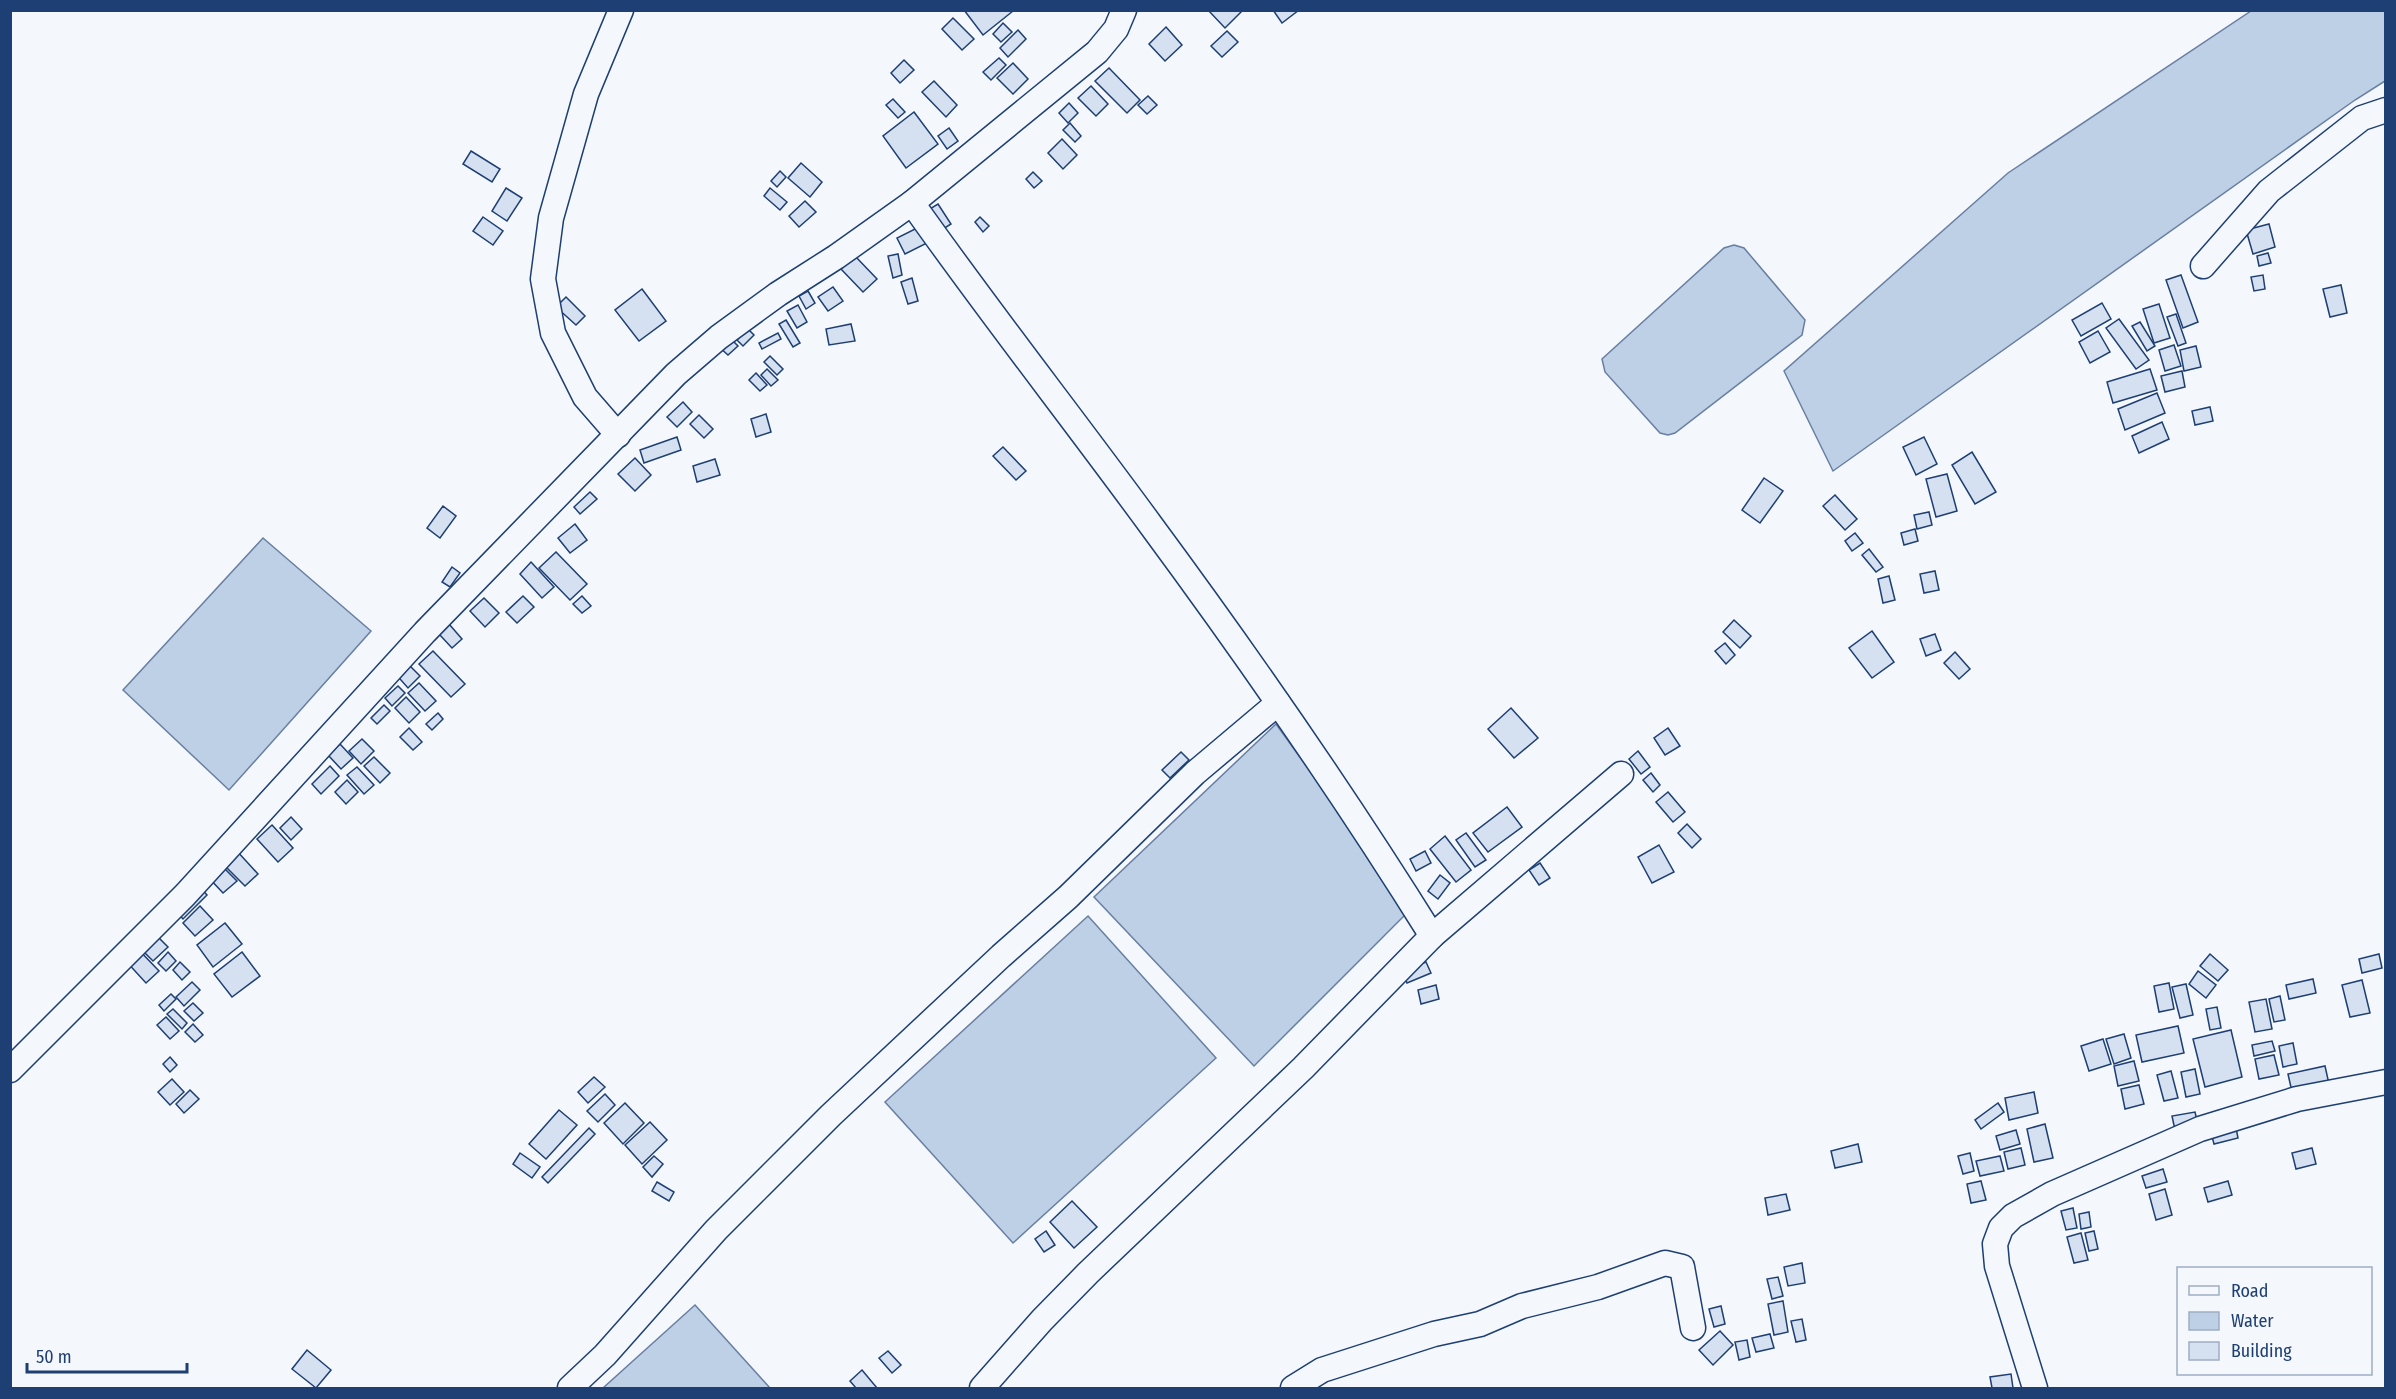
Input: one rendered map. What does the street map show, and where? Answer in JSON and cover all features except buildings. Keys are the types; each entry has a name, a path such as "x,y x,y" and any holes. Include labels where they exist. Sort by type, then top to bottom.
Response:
{"street":[{"path":"618,435 585,397 553,333 543,279 551,219 586,94 621,10"},
{"path":"10,1070 185,894 425,632 676,374 719,337 778,294 836,257 912,203 1096,52 1116,28 1124,10"},
{"path":"2203,266 2269,191 2362,118 2385,110"},
{"path":"912,203 959,270 1156,532 1278,703 1394,874 1432,936"},
{"path":"570,1389 605,1355 716,1230 831,1115 1068,897 1195,773 1278,703"},
{"path":"982,1389 1042,1320 1088,1273 1303,1068 1432,936 1621,774"},
{"path":"2035,1389 1998,1266 1995,1244 2001,1227 2013,1216 2052,1194 2200,1129 2297,1099 2385,1082"},
{"path":"1293,1389 1322,1370 1434,1334 1480,1324 1522,1306 1598,1287 1665,1263 1682,1267 1693,1328"}],"water":[{"path":"2251,11 2385,11 2385,81 1833,471 1784,371 2008,173"},
{"path":"1734,245 1744,248 1805,320 1802,335 1675,433 1668,435 1660,433 1605,372 1602,359 1724,248"},
{"path":"263,538 371,631 229,790 123,690"},
{"path":"1276,724 1410,910 1254,1066 1094,897"},
{"path":"1088,916 1216,1058 1013,1243 885,1102"},
{"path":"695,1305 770,1388 603,1388"}]}
